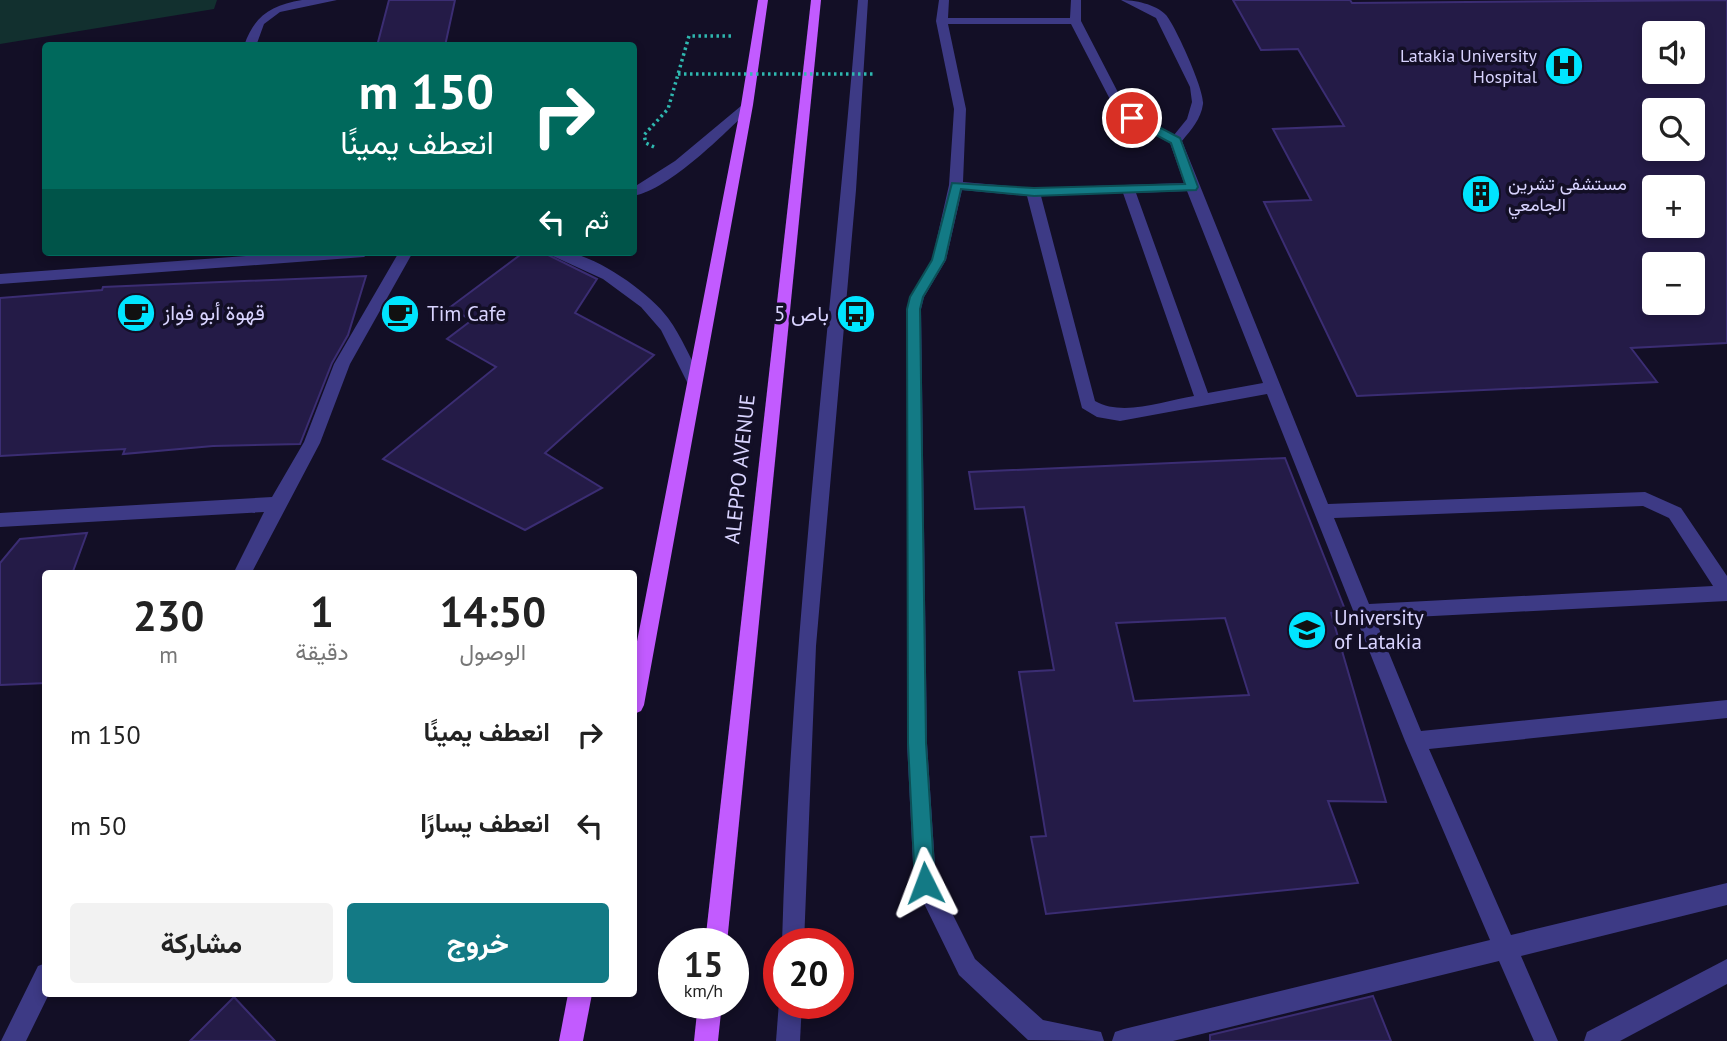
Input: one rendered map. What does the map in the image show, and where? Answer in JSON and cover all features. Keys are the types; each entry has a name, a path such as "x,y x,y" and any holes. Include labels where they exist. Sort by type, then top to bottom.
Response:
{"main road":[{"path":"637,689 747,105 763,0"},
{"name":"ALEPPO AVENUE","path":"718,928 816,0"},
{"path":"572,1041 579,997"},
{"path":"706,1041 708,1019"}],"street":[{"path":"252,42 259,23 275,5 332,0"},
{"path":"794,928 806,646 849,190 863,0"},
{"path":"944,0 942,21 960,109 956,185 939,260 917,297 914,309 917,743 925,883 967,967 1037,1031 1092,1041"},
{"path":"1076,0 1075,20 1119,106 1132,118 1176,141 1192,187 1415,741 1546,1041"},
{"path":"1126,0 1161,16 1196,87 1198,102 1193,119 1176,141"},
{"path":"942,21 1075,20"},
{"path":"637,191 689,159 747,105"},
{"path":"956,185 1034,192 1192,187"},
{"path":"1128,189 1203,400"},
{"path":"1034,192 1088,404 1103,413 1119,415 1273,387"},
{"path":"158,267 162,256"},
{"path":"0,279 309,256"},
{"path":"244,570 312,443 342,364 404,256"},
{"path":"567,256 616,280 658,315 694,380"},
{"path":"1323,511 1645,499 1675,513 1727,592"},
{"path":"0,520 277,504"},
{"path":"1364,612 1727,592"},
{"path":"1415,741 1727,709"},
{"path":"1124,1041 1727,894"},
{"path":"1595,1041 1727,971"},
{"path":"13,1041 42,982"},
{"path":"789,1041 790,1019"}],"path":[{"path":"689,159 651,146 644,139 644,135 668,108 689,36 758,35"},
{"path":"678,74 874,74"}],"green space":[{"path":"0,0 217,0 214,9 0,44"}],"building":[{"path":"389,0 455,0 446,42 378,42"},
{"name":"مستشفى تشرين الجامعي","path":"1233,0 1350,0 1352,3 1727,0 1727,343 1631,348 1657,382 1357,396 1264,202 1311,200 1273,129 1344,126 1298,49 1261,50"},
{"path":"519,256 550,256 597,279 575,313 654,355 545,453 602,488 525,530 383,459 496,367 447,339 472,320 449,308"},
{"path":"366,276 348,335 332,363 300,444 213,446 123,454 125,449 0,456 0,298 102,290 103,287"},
{"path":"1285,458 1346,612 1331,613 1386,802 1328,801 1358,883 1046,914 1031,837 1046,836 1019,672 1054,670 1024,507 975,509 969,472","holes":["1225,618 1249,695 1134,701 1116,623"]},
{"path":"87,533 73,570 42,570 42,683 0,685 0,563 20,539"},
{"path":"1373,996 1391,1041 1210,1041 1210,1035"},
{"path":"234,997 275,1041 190,1041"}],"place":[{"name":"Latakia University Hospital","path":"1564,66"},
{"name":"مستشفى تشرين الجامعي","path":"1481,194"},
{"name":"قهوة أبو فواز","path":"136,313"},
{"name":"Tim Cafe","path":"400,314"},
{"name":"باص 5","path":"856,314"},
{"name":"University of Latakia","path":"1307,630"}],"route":[{"path":"925,883 917,743 914,309 917,297 939,260 956,185 1034,192 1192,187 1176,141 1132,118"}]}
